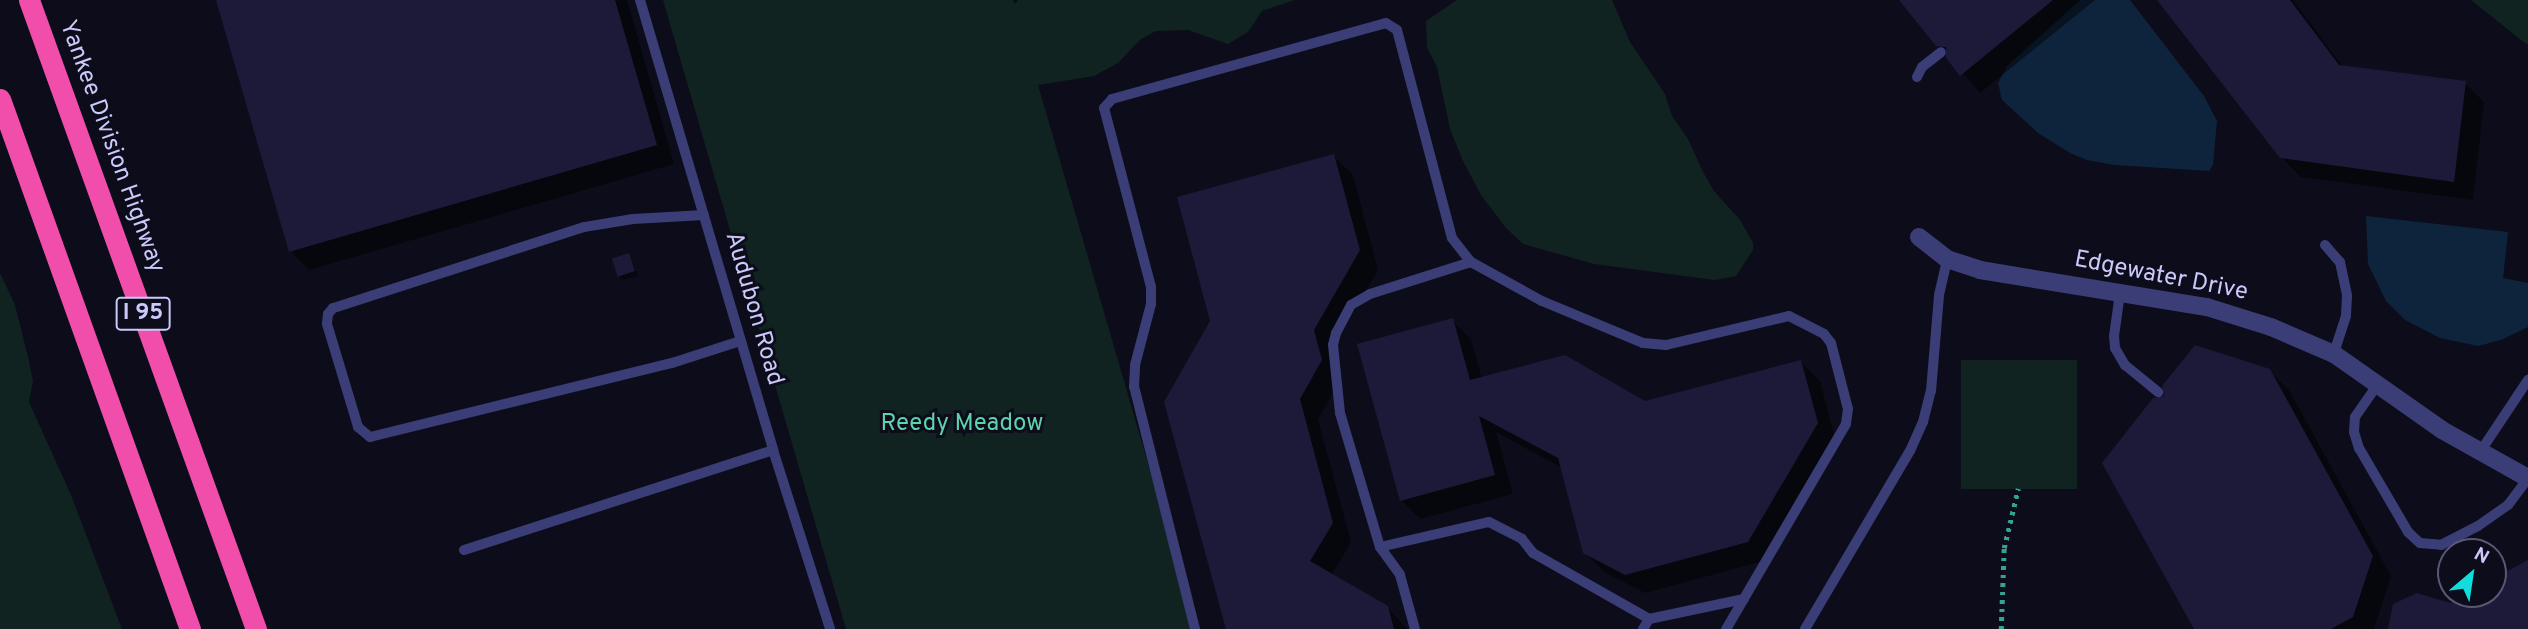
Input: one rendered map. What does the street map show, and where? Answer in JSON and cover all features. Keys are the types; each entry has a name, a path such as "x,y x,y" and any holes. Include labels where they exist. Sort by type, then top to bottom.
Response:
{"highway":[{"name":"Yankee Division Highway","path":"29,0 256,629"},
{"name":"I 95","path":"0,99 190,629"}],"street":[{"name":"Edgewater Drive","path":"1919,237 1947,259 1980,270 2228,312 2272,327 2334,354 2441,430 2528,478"}],"lane":[{"name":"Audubon Road","path":"640,0 740,341 830,629"},
{"path":"1195,629 1134,387 1134,370 1151,304 1151,287 1105,112 1106,104 1124,96 1390,23 1397,30 1452,238 1471,262 1542,301 1643,344 1666,345 1789,316 1827,337 1847,406 1847,420 1726,629"},
{"path":"1917,77 1920,69 1941,52"},
{"path":"704,215 633,219 584,227 333,308 328,314 327,324 358,427 365,436 373,437 672,363 740,341"},
{"path":"2325,244 2340,262 2347,296 2346,316 2334,354"},
{"path":"1805,629 1910,451 1923,422 1931,391 1939,296 1947,259"},
{"path":"1415,629 1400,575 1380,547 1340,413 1333,345 1336,333 1351,305 1370,294 1471,262"},
{"path":"2120,293 2115,348 2125,365 2158,392"},
{"path":"2479,453 2528,380"},
{"path":"2378,384 2355,418 2354,432 2359,448 2408,532 2420,543 2441,545 2478,526 2508,505 2528,478"},
{"path":"464,550 773,450"},
{"path":"1380,547 1482,522 1492,522 1522,539 1533,553 1646,624 1744,599"}],"path":[{"path":"2001,629 2004,548 2018,489"}],"green space":[{"name":"Reedy Meadow","path":"663,0 1013,0 1015,4 1018,0 1295,0 1262,11 1248,32 1228,44 1188,30 1156,31 1141,39 1118,63 1094,76 1038,85 1196,629 846,629"},
{"path":"1457,0 1612,0 1630,42 1665,94 1672,116 1688,139 1714,191 1740,220 1753,243 1753,250 1736,276 1715,280 1594,264 1523,244 1506,228 1481,195 1463,161 1450,129 1437,67 1427,47 1426,21"},
{"path":"2471,0 2528,0 2528,45 2521,40"},
{"path":"0,273 15,305 29,361 33,381 29,402 71,495 122,629 0,629"},
{"path":"1961,360 2077,360 2077,489 1961,489"}],"water":[{"path":"2080,0 2130,0 2204,96 2217,121 2213,165 2209,171 2114,165 2087,160 2038,133 2002,100 1998,83 2007,66"},
{"path":"2366,216 2508,232 2503,278 2528,283 2528,327 2501,340 2478,346 2440,338 2405,320 2386,301 2368,264"}],"building":[{"path":"216,0 615,0 657,145 289,252"},
{"path":"1899,0 2053,0 1960,76 1946,58 1946,47 1936,46"},
{"path":"2157,0 2290,0 2339,65 2466,81 2454,182 2280,158"},
{"path":"1334,154 1360,250 1314,330 1322,360 1300,399 1333,523 1310,561 1388,606 1394,629 1226,629 1164,402 1210,321 1177,197"},
{"path":"629,253 635,271 618,277 612,259"},
{"path":"1453,318 1470,380 1565,355 1645,401 1801,360 1818,423 1748,542 1625,575 1583,553 1558,458 1479,416 1495,475 1400,501 1357,344"},
{"path":"2195,345 2270,369 2373,556 2353,617 2331,629 2194,629 2102,463 2153,398 2164,396 2162,386"},
{"path":"2528,560 2528,629 2388,629 2393,604 2417,593 2437,599 2437,608 2507,608 2507,571"}]}
